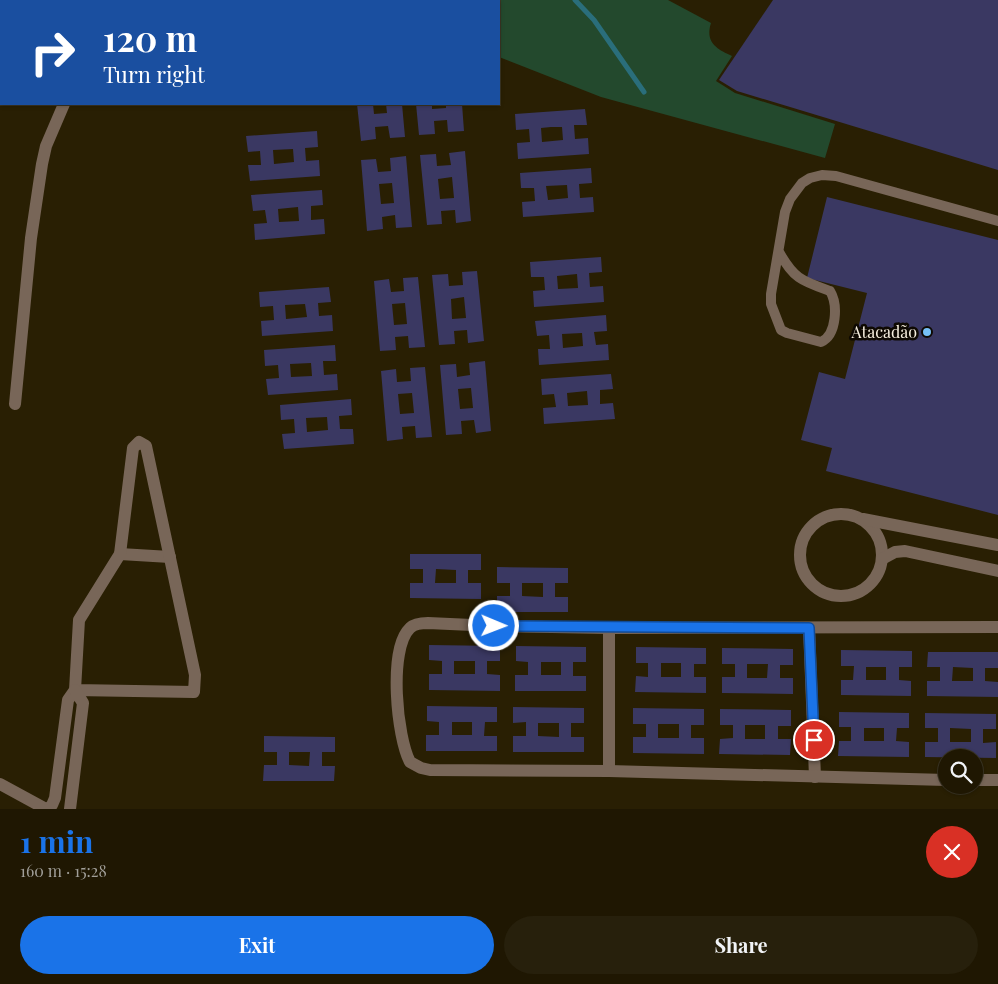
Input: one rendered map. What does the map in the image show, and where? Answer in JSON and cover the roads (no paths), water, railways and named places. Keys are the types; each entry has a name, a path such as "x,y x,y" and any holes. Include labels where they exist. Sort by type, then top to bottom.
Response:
{"street":[{"path":"15,404 31,238 42,164 46,146 64,105"},
{"path":"0,784 47,809 52,805 55,798 68,700 75,690 79,620 120,554 133,448 138,442 146,446 195,676 194,692 75,690"},
{"path":"859,518 872,528 880,542 882,559 879,572 872,583 862,591 849,595 835,596 823,592 812,584 804,573 801,560 801,546 806,534 815,524 826,517 837,514 848,515 998,546"},
{"path":"882,559 895,552 905,551 998,571"},
{"path":"120,554 170,556"},
{"path":"938,780 609,771 430,770 420,768 410,762 402,739 396,667 401,642 410,628 418,624 428,623 609,628 998,627"},
{"path":"609,628 609,771"},
{"path":"809,628 815,777"},
{"path":"70,809 83,702 75,690"},
{"path":"983,780 998,780"}],"lane":[{"path":"779,252 786,265 798,278 830,291 832,294 835,310 834,322 831,332 824,341 781,330 777,324 771,304 775,269 786,212 790,199 802,183 822,174 836,176 998,221"}],"waterway":[{"path":"575,0 594,20 644,92"}],"place":[{"name":"Atacadão","path":"927,332"}]}
